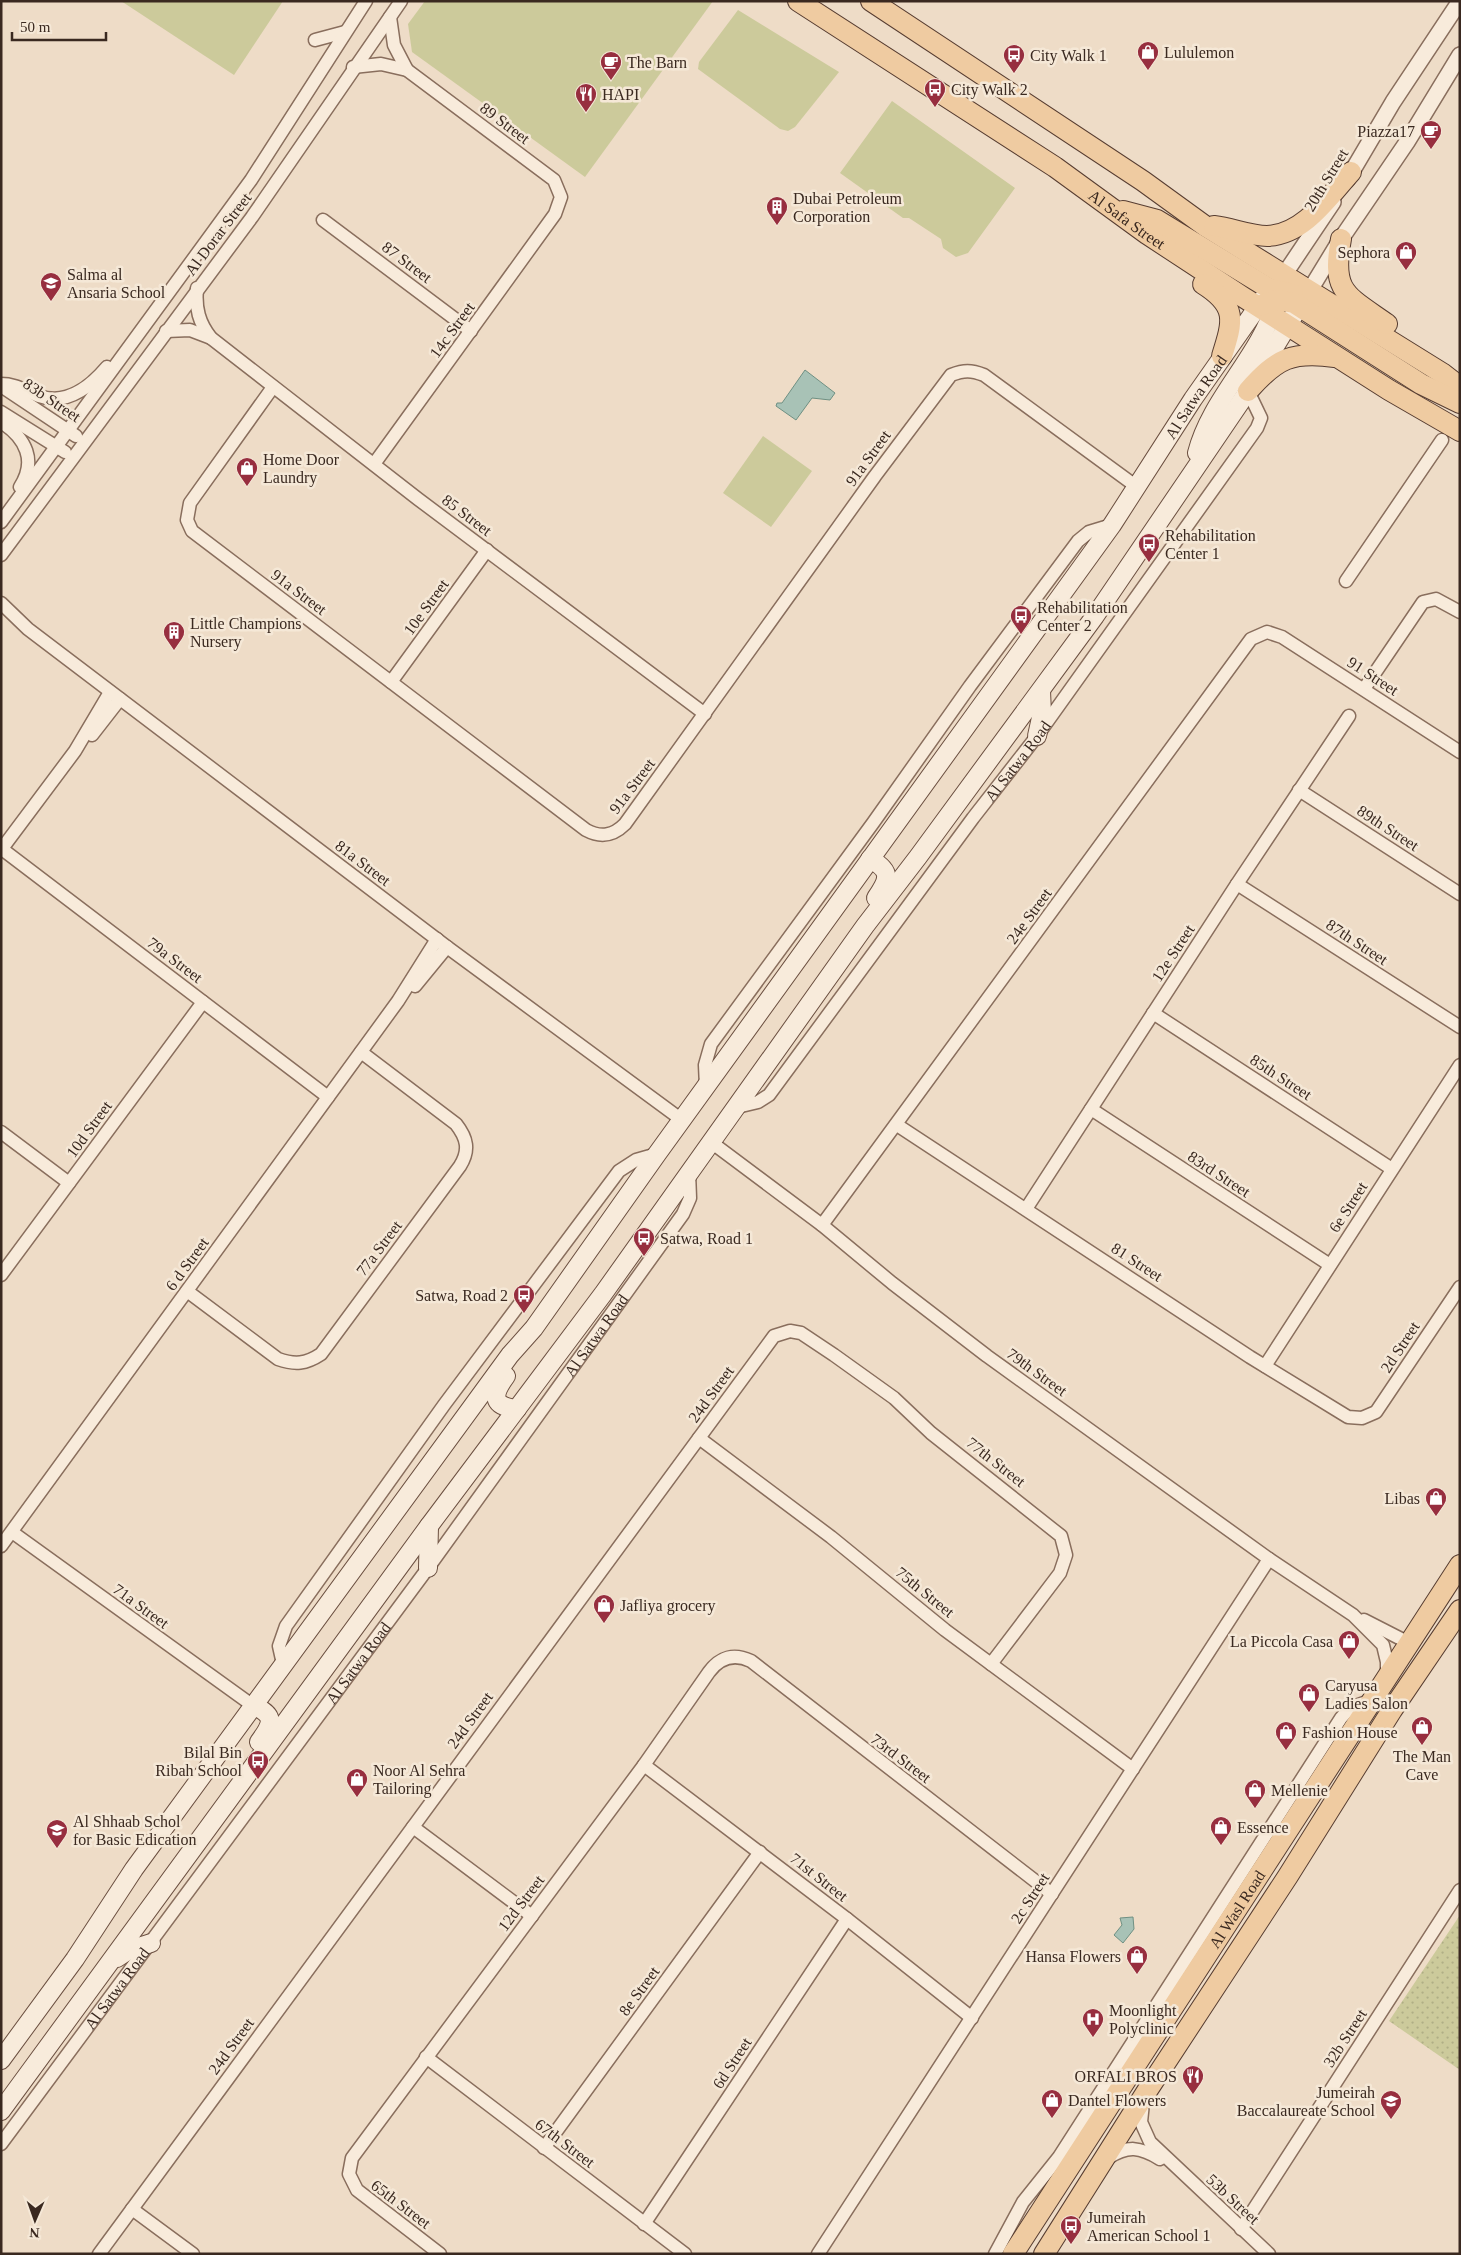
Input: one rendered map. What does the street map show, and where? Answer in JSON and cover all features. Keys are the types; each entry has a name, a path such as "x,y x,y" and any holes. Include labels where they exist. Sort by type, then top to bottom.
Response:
{"main road":[{"name":"Al Safa Street","path":"798,1 1055,167 1116,209 1147,234 1276,302 1340,358 1451,436"},
{"name":"Al Safa Street","path":"871,1 1144,181 1205,226 1265,262 1276,302"},
{"path":"1205,226 1228,227 1257,235 1277,235 1287,232 1304,222 1352,172"},
{"path":"1116,209 1157,220 1276,302 1300,326 1302,320 1311,315 1309,304"},
{"path":"1116,209 1132,236 1143,246 1222,297 1227,305 1231,324 1222,356"},
{"path":"1341,239 1337,268 1342,289 1356,302 1415,344 1442,373"},
{"name":"Al Safa Street","path":"1276,302 1309,304 1442,373 1460,388"},
{"path":"1196,466 1197,452 1206,427 1262,336 1276,302"},
{"name":"Al Satwa Road","path":"1,2060 75,1959 134,1869 252,1705 510,1355 534,1328 657,1154 1112,525 1222,356 1246,323 1276,302"},
{"name":"Al Satwa Road","path":"1,2112 429,1526 603,1294 865,926 1095,616 1248,390 1276,302"},
{"path":"1309,304 1421,384 1460,403"},
{"path":"1246,323 1252,321 1259,323 1263,329 1262,336"},
{"path":"1248,390 1261,376 1287,358 1311,354 1340,358"},
{"path":"1037,736 1042,713 1041,691"},
{"path":"865,926 870,906 887,878 881,865 870,860"},
{"path":"517,1409 507,1408 499,1404 496,1391 519,1359 534,1328"},
{"path":"428,1568 429,1526"},
{"name":"Al Wasl Road","path":"1013,2254 1460,1565"},
{"name":"Al Wasl Road","path":"1044,2254 1147,2091 1283,1884 1392,1710 1460,1610"},
{"path":"1392,1710 1398,1688 1416,1655 1415,1647 1409,1643"},
{"path":"245,1778 249,1756 270,1725 268,1714 252,1705"},
{"path":"110,1963 129,1950 151,1943"},
{"path":"1025,2254 1078,2172 1093,2131"}],"street":[{"name":"Al Dorar Street","path":"2,521 69,432 129,346 251,180 344,32 366,1"},
{"name":"Al Dorar Street","path":"1,555 197,288 257,210 401,1"},
{"name":"20th Street","path":"1276,302 1303,250 1393,102 1460,1"},
{"name":"89 Street","path":"390,17 394,45 407,70"},
{"path":"315,40 344,32"},
{"path":"1309,304 1341,239 1407,142 1460,55"},
{"name":"89 Street","path":"354,67 380,64 407,70 554,180 561,197 555,214"},
{"name":"14c Street","path":"374,464 555,214"},
{"name":"87 Street","path":"323,220 471,331"},
{"name":"85 Street","path":"197,288 197,310 205,330 211,338 374,464 705,714"},
{"name":"85 Street","path":"166,331 190,330 211,338"},
{"name":"83b Street","path":"1,385 14,385 49,398 69,396 90,386 129,346"},
{"name":"91a Street","path":"273,387 190,503 187,514 189,526 196,535 586,830 602,835 619,830 625,824 880,468 951,375 962,371 973,371 984,375 1137,487"},
{"name":"83b Street","path":"1,385 84,442"},
{"name":"Al Satwa Road","path":"737,1107 758,1102 769,1094 973,818 1037,736 1257,428 1261,418 1248,390"},
{"path":"1,412 73,458"},
{"path":"1,422 18,435 24,443 29,459 27,475 9,503 2,521"},
{"path":"1346,581 1451,436"},
{"path":"706,1087 706,1058 711,1044 759,976 1078,541 1090,532 1112,525"},
{"name":"10e Street","path":"391,682 487,550"},
{"path":"1364,689 1423,602 1436,599 1460,612"},
{"name":"81a Street","path":"1,603 28,628 115,696 447,947 682,1120"},
{"name":"81a Street","path":"1,612 28,628"},
{"name":"91 Street","path":"1267,632 1282,637 1460,752"},
{"name":"24e Street","path":"822,1225 897,1125 1245,646 1251,639 1267,632"},
{"path":"2,849 75,751 90,737 115,696"},
{"name":"12e Street","path":"1026,1209 1237,884 1349,716"},
{"name":"89th Street","path":"1299,790 1460,894"},
{"name":"79a Street","path":"2,849 328,1097"},
{"name":"87th Street","path":"1237,884 1460,1027"},
{"name":"6 d Street","path":"1,1546 398,1001 437,939"},
{"name":"6 d Street","path":"398,1001 414,987 447,947"},
{"name":"10d Street","path":"1,1276 203,1002"},
{"name":"85th Street","path":"1153,1013 1392,1169"},
{"name":"77a Street","path":"187,1291 278,1359 300,1364 311,1361 321,1354 460,1166 467,1151 467,1143 464,1134 456,1124 361,1052"},
{"name":"6e Street","path":"1265,1366 1460,1065"},
{"name":"83rd Street","path":"1091,1109 1330,1265"},
{"name":"81 Street","path":"897,1125 1265,1366 1342,1414 1362,1418"},
{"path":"1,1132 69,1184"},
{"name":"79th Street","path":"711,1142 822,1225 892,1283 987,1356 1269,1559 1353,1615 1409,1643"},
{"path":"283,1664 279,1646 286,1626 444,1405 619,1171 636,1160 657,1154"},
{"name":"Al Satwa Road","path":"1,2144 428,1568 683,1214 690,1198 689,1172"},
{"name":"2d Street","path":"1362,1418 1376,1412 1381,1406 1460,1287"},
{"name":"24d Street","path":"99,2254 770,1340 784,1332"},
{"name":"77th Street","path":"784,1332 801,1333 894,1398 931,1433 1061,1536 1066,1554 1060,1573 991,1664"},
{"name":"75th Street","path":"699,1438 831,1537 991,1664 1133,1769"},
{"name":"71a Street","path":"12,1532 252,1705"},
{"name":"2c Street","path":"818,2254 1269,1559"},
{"name":"79th Street","path":"1353,1615 1383,1645 1386,1653 1387,1677"},
{"name":"12d Street","path":"349,2174 349,2166 356,2151 644,1765 714,1665 727,1657"},
{"name":"73rd Street","path":"727,1657 744,1658 751,1661 1052,1894"},
{"path":"995,2254 1023,2202 1059,2157 1341,1718 1350,1708 1372,1700"},
{"name":"71st Street","path":"644,1765 847,1919 972,2018"},
{"path":"413,1827 532,1916"},
{"name":"8e Street","path":"544,2148 760,1852"},
{"name":"32b Street","path":"1241,2229 1460,1890"},
{"name":"6d Street","path":"644,2224 847,1919"},
{"name":"67th Street","path":"426,2057 685,2254"},
{"name":"53b Street","path":"1147,2091 1141,2110 1142,2127 1150,2142 1175,2168 1269,2254"},
{"name":"53b Street","path":"1103,2161 1123,2149 1136,2148 1149,2152 1175,2168"},
{"name":"65th Street","path":"349,2174 352,2183 363,2197 440,2254"},
{"path":"132,2209 193,2254"}],"shaded area":[{"path":"121,1 283,1 234,75"},
{"path":"425,1 713,1 585,177 412,52 408,24"},
{"path":"738,10 839,72 795,127 788,131 780,129 698,69 699,62"},
{"path":"892,101 1015,188 968,253 956,257 943,248 941,239 909,218 903,218 840,173"},
{"path":"805,370 835,393 830,400 812,398 796,420 776,406 777,403 782,403"},
{"path":"763,436 812,471 771,527 723,493"},
{"path":"1460,1915 1460,2070 1389,2021"},
{"path":"1133,1917 1134,1929 1123,1943 1114,1935 1122,1925 1120,1918"}],"place":[{"name":"Lululemon","path":"1148,71"},
{"name":"City Walk 1","path":"1014,74"},
{"name":"The Barn","path":"611,81"},
{"name":"City Walk 2","path":"935,108"},
{"name":"HAPI","path":"586,113"},
{"name":"Piazza17","path":"1431,150"},
{"name":"Dubai Petroleum Corporation","path":"777,226"},
{"name":"Sephora","path":"1406,271"},
{"name":"Salma al Ansaria School","path":"51,302"},
{"name":"Home Door Laundry","path":"247,487"},
{"name":"Rehabilitation Center 1","path":"1149,563"},
{"name":"Rehabilitation Center 2","path":"1021,635"},
{"name":"Little Champions Nursery","path":"174,651"},
{"name":"Satwa, Road 1","path":"644,1257"},
{"name":"Satwa, Road 2","path":"524,1314"},
{"name":"Libas","path":"1436,1517"},
{"name":"Jafliya grocery","path":"604,1624"},
{"name":"La Piccola Casa","path":"1349,1660"},
{"name":"Caryusa Ladies Salon","path":"1309,1713"},
{"name":"The Man Cave","path":"1422,1746"},
{"name":"Fashion House","path":"1286,1751"},
{"name":"Bilal Bin Ribah School","path":"258,1780"},
{"name":"Noor Al Sehra Tailoring","path":"357,1798"},
{"name":"Mellenie","path":"1255,1809"},
{"name":"Essence","path":"1221,1846"},
{"name":"Al Shhaab Schol for Basic Edication","path":"57,1849"},
{"name":"Hansa Flowers","path":"1137,1975"},
{"name":"Moonlight Polyclinic","path":"1093,2038"},
{"name":"ORFALI BROS","path":"1193,2095"},
{"name":"Dantel Flowers","path":"1052,2119"},
{"name":"Jumeirah Baccalaureate School","path":"1391,2120"},
{"name":"Jumeirah American School 1","path":"1071,2245"}]}
